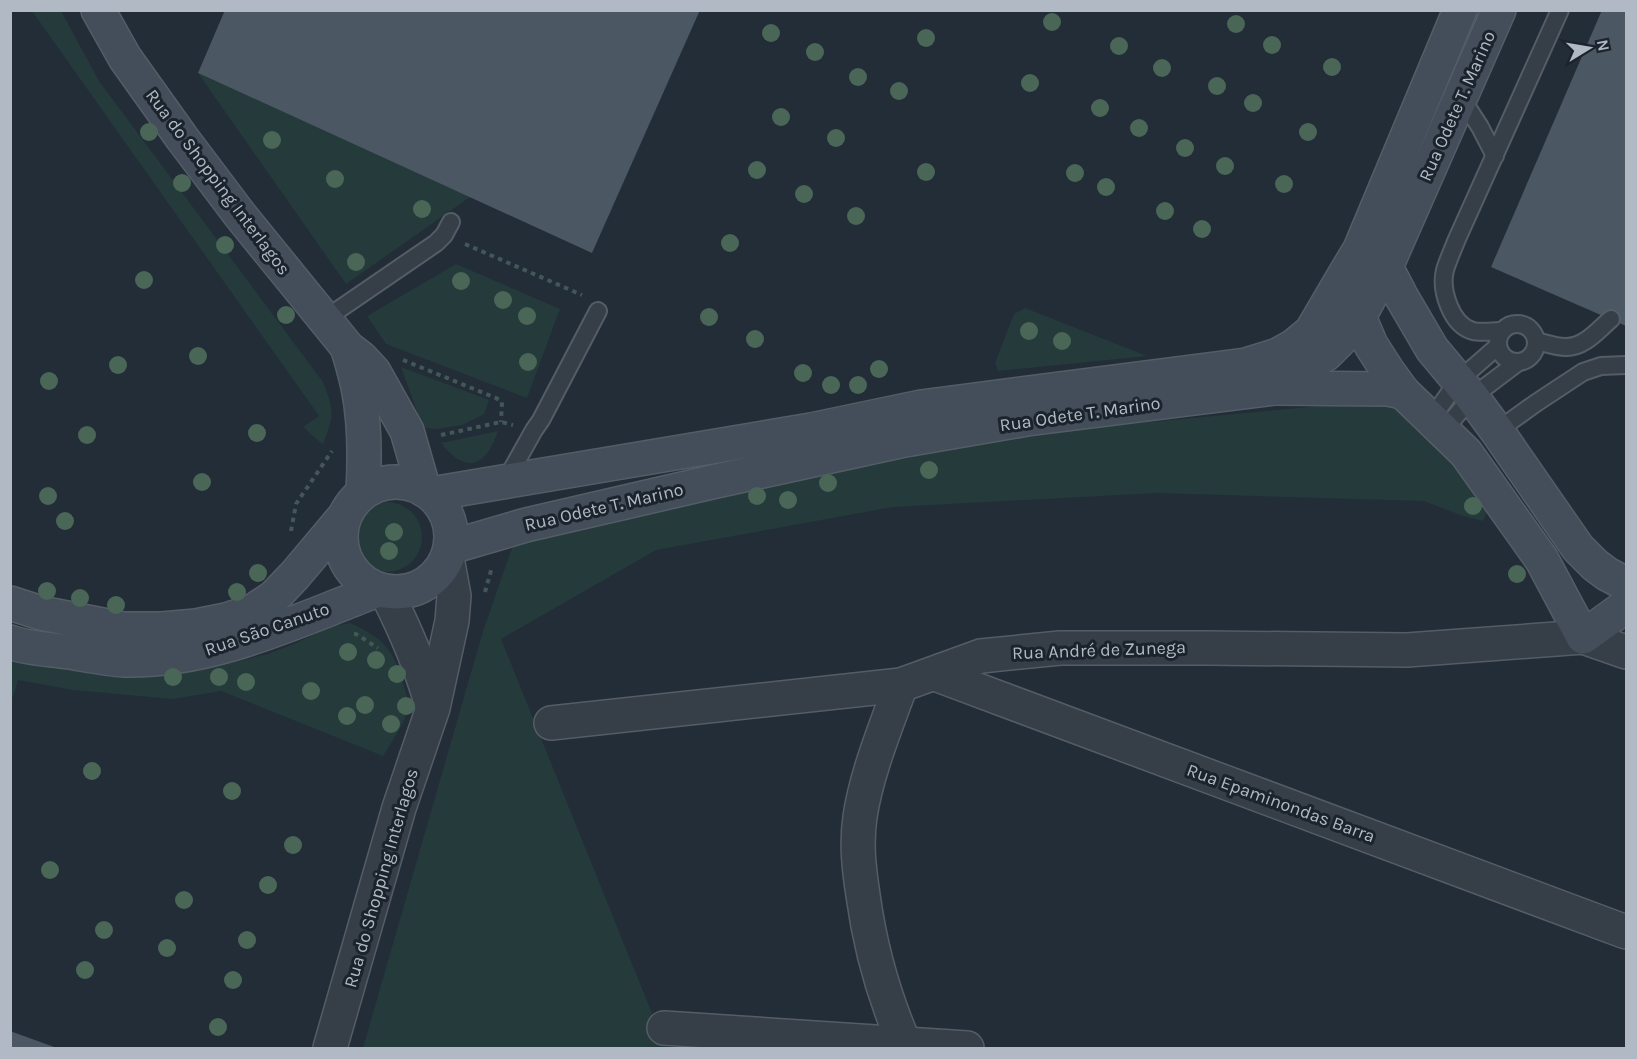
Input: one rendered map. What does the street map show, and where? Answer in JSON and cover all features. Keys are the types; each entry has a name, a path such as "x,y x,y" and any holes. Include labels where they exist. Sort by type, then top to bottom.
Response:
{"street":[{"name":"Rua do Shopping Interlagos","path":"98,10 125,58 240,215 354,353 374,372 407,431 428,492"},
{"name":"Rua Odete T. Marino","path":"449,552 526,525 905,440 1027,419 1275,388 1326,354 1359,317 1373,258 1460,10"},
{"name":"Rua Odete T. Marino","path":"428,492 504,483 811,430 931,406 1246,365 1278,355 1311,332 1342,279 1373,258 1460,96 1499,10"},
{"path":"1373,258 1401,296 1432,349 1497,431 1578,548 1595,566 1626,584"},
{"path":"1342,279 1371,345 1403,392 1447,434 1542,560 1583,637 1626,652"},
{"path":"354,353 363,433 363,491"},
{"path":"1275,388 1388,389 1403,392"},
{"path":"1447,434 1497,431"},
{"path":"384,482 407,482 428,492 440,503 448,518 451,535 449,552 440,572 424,586 404,592 382,591 366,584 351,572 343,555 340,537 343,518 351,503 363,491 384,482"},
{"name":"Rua São Canuto","path":"10,603 41,613 123,629 162,629 226,620 253,611 274,597 343,518"},
{"name":"Rua do Shopping Interlagos","path":"330,1048 399,808 433,708 452,621 454,596 449,552"},
{"path":"382,591 411,642 433,708"},
{"name":"Rua São Canuto","path":"10,642 121,660 188,655 220,648 382,591"},
{"path":"1583,637 1626,606"},
{"name":"Rua André de Zunega","path":"551,723 901,686 981,656 1060,648 1407,651 1583,637"},
{"name":"Rua Epaminondas Barra","path":"935,674 1626,932"},
{"path":"901,686 869,779 860,816 857,849 868,928 891,1012 905,1045"},
{"path":"664,1028 967,1048"}],"lane":[{"path":"1500,339 1473,331 1459,322 1450,309 1444,290 1445,272 1457,239 1560,10"},
{"path":"1460,96 1495,156"},
{"path":"325,319 436,243 448,228"},
{"path":"504,483 541,420 595,305"},
{"path":"1536,341 1574,347 1582,344 1611,319"},
{"path":"1447,434 1465,389 1508,326 1516,324 1529,328 1536,341 1532,356 1465,389"},
{"path":"1500,339 1501,355 1517,363"},
{"path":"1497,431 1583,372 1601,366 1626,365"}],"path":[{"path":"448,228 595,305"},
{"path":"354,353 393,356 496,398 502,402 501,422"},
{"path":"439,435 501,422 534,430"},
{"path":"295,575 288,545 296,504 336,444 363,433"},
{"path":"347,636 356,634 386,653 411,642"}],"green space":[{"path":"32,11 61,11 99,81 323,382 332,413 323,445 303,427 319,416"},
{"path":"198,73 470,197 346,284"},
{"path":"456,264 560,309 527,398 386,344 367,316"},
{"path":"1025,308 1147,356 998,371 995,363 1014,314"},
{"path":"401,367 489,400 484,414 462,425 437,429 423,428"},
{"path":"1352,403 1384,404 1405,409 1480,493 1487,512 1483,521 1424,501 1157,493 893,507 656,550 501,639 666,1048 363,1048 483,631 514,542 926,452 1065,430"},
{"path":"498,431 488,453 474,462 467,463 459,460 441,443"},
{"path":"394,502 407,508 416,517 420,523 422,537 420,551 412,562 401,570 380,572 362,562 354,551 352,530 362,512 373,504"},
{"path":"350,623 379,639 391,653 406,694 408,706 405,719 383,756 221,691 173,699 73,690 18,680 11,698 11,663 17,659 184,671 218,666 268,654 330,627"}],"building":[{"path":"225,10 700,10 592,253 198,73"},
{"path":"1602,10 1626,10 1626,326 1491,267"},
{"path":"10,1031 57,1048 10,1048"}]}
